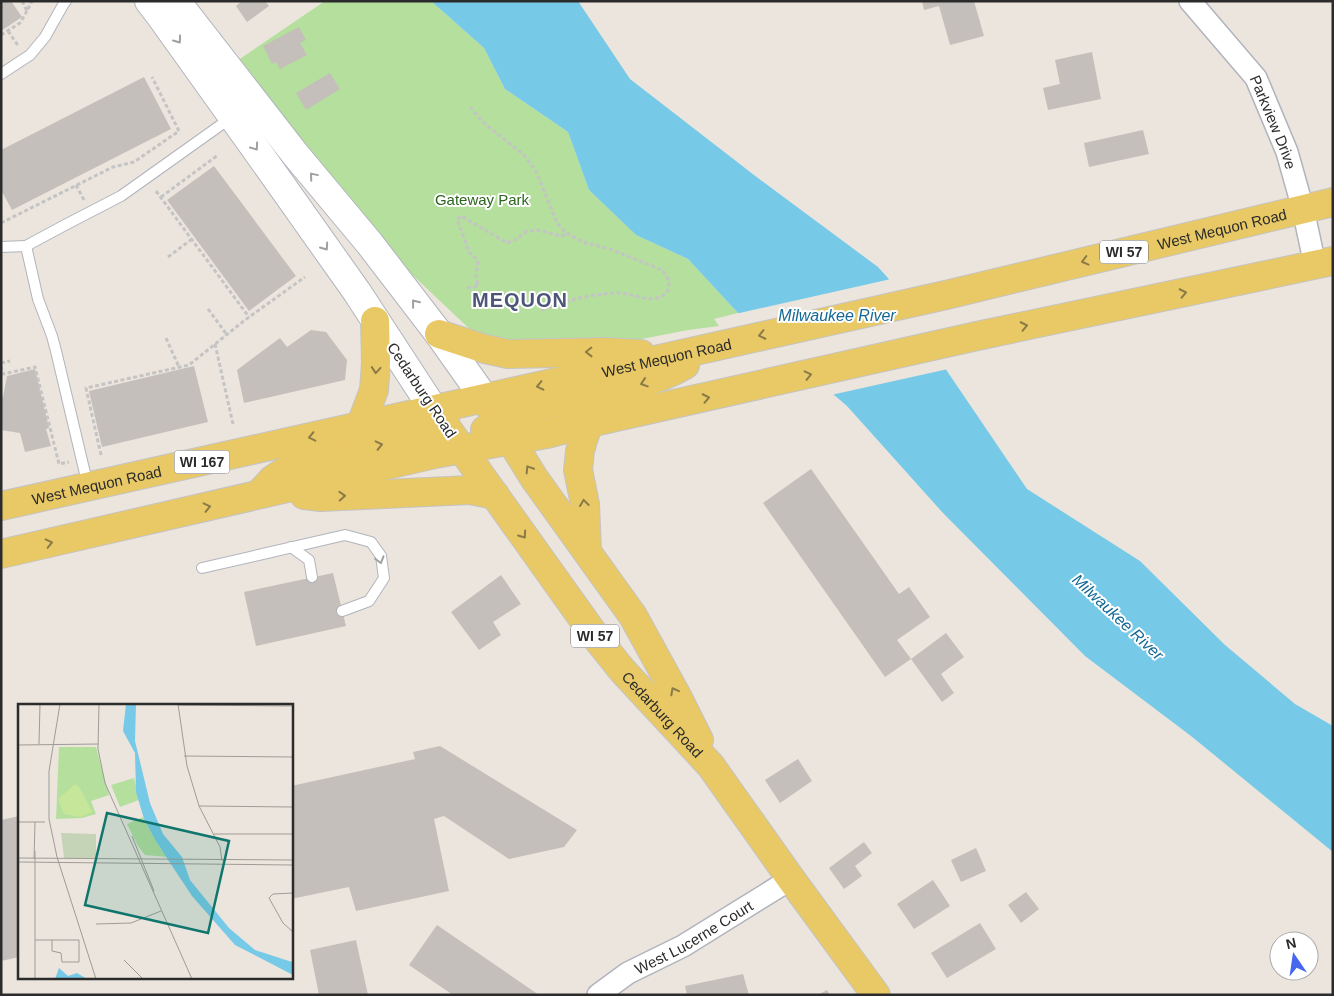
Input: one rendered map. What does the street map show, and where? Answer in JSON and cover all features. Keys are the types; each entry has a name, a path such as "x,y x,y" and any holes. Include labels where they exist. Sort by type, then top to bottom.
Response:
{"main road":[{"name":"Cedarburg Road","path":"149,1 244,109 295,154 370,244 439,334 485,399 534,478 633,616 678,698 711,766"},
{"name":"Cedarburg Road","path":"176,1 375,321 438,417 598,640 622,670 711,766 876,995"},
{"name":"West Mequon Road","path":"1,506 360,427 438,417 485,399 946,295 1333,202"},
{"path":"505,431 547,434 977,336 1324,263"},
{"path":"360,427 374,390 376,363 375,321"},
{"path":"439,334 485,349 508,354 606,352 673,356"},
{"path":"1,554 462,449 505,431 529,410 643,384 678,369 725,344"},
{"path":"266,494 273,479 296,464 388,442 438,417"},
{"path":"587,551 585,504 578,470 580,450 590,423"},
{"path":"266,494 321,497 470,490 495,495"}],"street":[{"name":"Parkview Drive","path":"1190,1 1256,78 1287,152 1303,209 1324,263"},
{"name":"West Lucerne Court","path":"598,995 628,973 683,946 791,879"}],"lane":[{"path":"1,74 30,55 45,38 66,1"},
{"path":"1,247 26,246 121,196 244,109"},
{"path":"26,246 38,299 54,344 88,487"},
{"path":"202,568 345,536 371,542 381,556 384,578 369,601 342,611"},
{"path":"291,547 309,560 312,577"}],"path":[{"path":"22,1 27,11"},
{"path":"1,35 20,23 32,1"},
{"path":"1,223 113,167 134,162 180,131 152,77"},
{"path":"470,107 485,124 524,155 536,172 557,223 565,232 583,242 610,249 662,270 666,274 669,286 665,294 651,299 619,292 577,298 539,311"},
{"path":"161,197 218,155"},
{"path":"134,162 138,166"},
{"path":"156,191 249,317"},
{"path":"467,288 478,286 476,276 478,261 469,252 457,218 461,216 507,243 526,232 538,230 560,236 569,234"},
{"path":"168,257 192,239"},
{"path":"101,455 86,388 189,365 249,317 305,277"},
{"path":"208,309 227,335"},
{"path":"166,338 179,367"},
{"path":"215,344 233,424"},
{"path":"10,361 1,364 3,374 35,366 59,464 72,461"}],"green space":[{"name":"Gateway Park","path":"325,1 431,1 484,48 505,89 568,132 589,190 636,235 688,259 738,313 714,319 719,326 621,343 503,346 477,336 403,266 234,63"}],"water":[{"name":"Milwaukee River","path":"431,1 578,1 630,79 754,175 878,267 888,278 947,371 1027,489 1140,561 1225,645 1295,704 1333,726 1333,852 1191,736 1085,656 943,513 847,406 738,313 688,259 636,235 589,190 568,132 505,89 484,48"}],"pier":[{"path":"891,279 948,369 831,395 735,314"}],"building":[{"path":"1,1 11,1 22,17 1,31"},
{"path":"242,1 265,1 269,6 247,22 236,6"},
{"path":"922,1 974,1 984,36 950,45 939,6 924,10"},
{"path":"299,27 306,40 300,43 307,55 280,69 276,62 272,64 263,46"},
{"path":"1092,52 1101,99 1048,110 1043,88 1060,84 1055,60"},
{"path":"330,73 340,89 306,110 296,93"},
{"path":"144,77 171,129 12,210 1,190 1,150"},
{"path":"1143,130 1149,154 1089,167 1084,143"},
{"path":"214,166 296,276 249,311 167,200"},
{"path":"311,330 326,332 347,360 345,380 244,403 237,370 280,338 287,347"},
{"path":"194,366 208,422 102,447 89,391"},
{"path":"35,369 49,428 46,429 51,446 25,452 20,433 1,430 1,397 3,397 7,376"},
{"path":"811,469 899,594 909,587 930,617 897,640 911,659 885,677 763,503"},
{"path":"333,573 346,626 256,646 244,592"},
{"path":"501,575 521,604 493,622 501,635 479,650 451,612"},
{"path":"946,633 964,657 941,674 954,693 942,702 911,659"},
{"path":"440,746 577,830 564,847 509,859 444,816 434,819 449,891 356,911 349,887 292,899 292,786 415,759 413,752"},
{"path":"798,759 812,781 780,803 765,780"},
{"path":"18,816 18,957 1,961 1,820"},
{"path":"864,842 872,853 855,866 862,876 844,889 829,868"},
{"path":"976,848 986,871 961,882 951,860"},
{"path":"933,880 950,906 914,929 897,904"},
{"path":"1026,892 1039,909 1021,923 1008,905"},
{"path":"980,923 996,949 947,978 931,953"},
{"path":"437,925 539,995 453,995 409,965"},
{"path":"356,940 368,995 319,995 310,950"},
{"path":"743,974 749,995 687,995 685,986"},
{"path":"827,990 830,995 818,995"}],"district":[{"name":"MEQUON","path":"520,300"}]}
